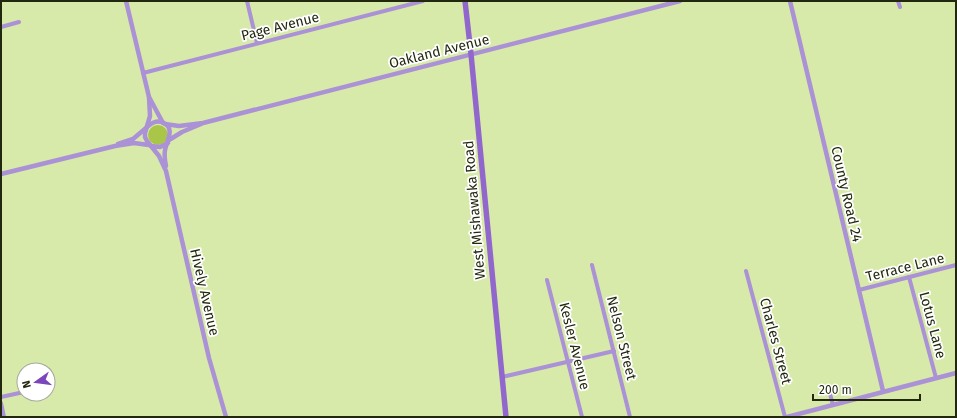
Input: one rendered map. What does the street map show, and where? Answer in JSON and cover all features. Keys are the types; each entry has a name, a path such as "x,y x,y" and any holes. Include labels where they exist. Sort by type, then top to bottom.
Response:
{"main road":[{"name":"West Mishawaka Road","path":"465,1 472,54 506,417"}],"street":[{"path":"126,1 149,98"},
{"path":"247,1 257,43"},
{"name":"Page Avenue","path":"143,73 423,1"},
{"name":"Oakland Avenue","path":"164,124 179,126 203,123 680,1"},
{"name":"County Road 24","path":"790,1 883,391"},
{"path":"898,1 900,7"},
{"path":"1,27 19,22"},
{"name":"Hively Avenue","path":"149,98 170,132 165,154 166,171 209,358 226,417"},
{"name":"Hively Avenue","path":"149,98 150,116 145,137 159,156 166,171"},
{"path":"1,174 114,146 133,139 154,122 164,124"},
{"name":"Oakland Avenue","path":"168,142 182,132 203,123"},
{"path":"114,146 140,143 160,147 168,142"},
{"name":"Nelson Street","path":"592,265 630,417"},
{"name":"Terrace Lane","path":"859,290 956,265"},
{"name":"Charles Street","path":"746,271 786,417"},
{"name":"Lotus Lane","path":"909,277 936,378"},
{"name":"Kesler Avenue","path":"547,280 582,417"},
{"path":"502,377 614,351"},
{"path":"786,417 956,373"},
{"path":"1,397 16,394"},
{"path":"830,394 833,405"},
{"path":"1,403 4,417"}],"green space":[{"path":"158,125 165,128 168,135 165,142 158,145 151,142 148,135 151,128"}]}
